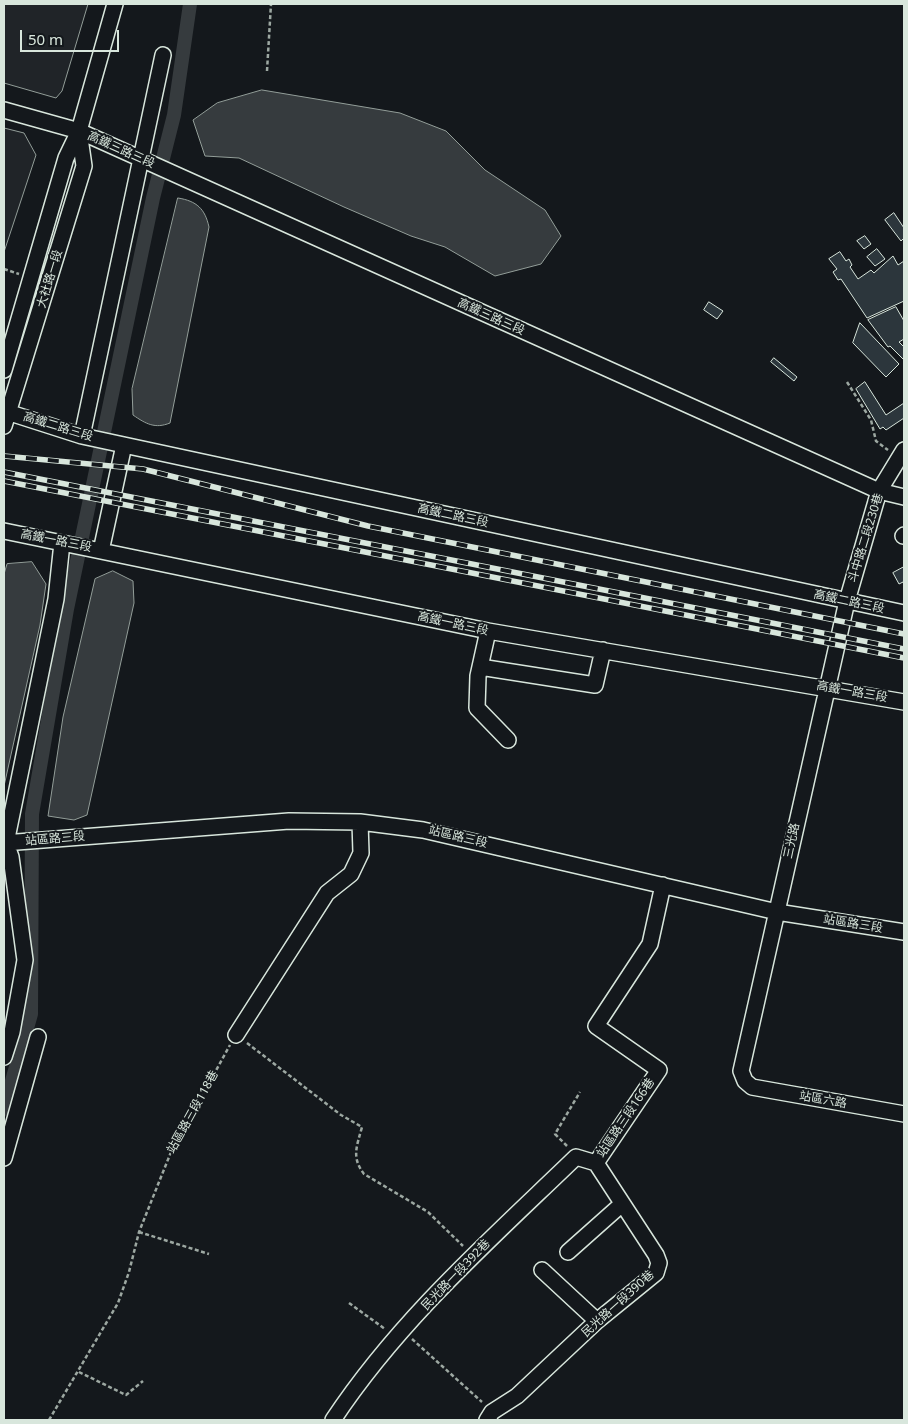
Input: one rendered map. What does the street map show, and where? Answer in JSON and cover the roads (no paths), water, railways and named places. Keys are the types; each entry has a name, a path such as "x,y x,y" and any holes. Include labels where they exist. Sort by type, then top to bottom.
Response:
{"street":[{"name":"大社路一段","path":"4,370 66,158 79,131 115,4"},
{"path":"82,436 163,55"},
{"name":"高鐵三路三段","path":"4,110 79,131 879,492 904,497"},
{"name":"大社路一段","path":"6,416 84,166 79,131"},
{"name":"高鐵二路三段","path":"6,416 82,436 904,614"},
{"path":"101,551 124,445"},
{"name":"斗中路二段230巷","path":"847,601 879,492 902,454"},
{"name":"高鐵一路三段","path":"4,531 488,631 826,687 904,702"},
{"path":"4,1058 12,1032 25,960 11,857 5,843 56,599 62,542"},
{"name":"三光路","path":"744,1081 741,1072 826,687 847,601"},
{"path":"488,631 480,666 477,708 508,740"},
{"path":"480,666 595,686 603,650"},
{"name":"站區路三段","path":"5,843 289,821 360,822 424,830 777,912 904,932"},
{"path":"236,1035 327,893 350,874 361,853 360,822"},
{"name":"站區路三段166巷","path":"596,1163 659,1070 596,1026 650,944 663,885"},
{"path":"4,1158 38,1037"},
{"name":"站區六路","path":"744,1081 752,1087 904,1114"},
{"name":"民光路一段392巷","path":"333,1420 353,1390 400,1334 473,1256 576,1156 596,1163"},
{"name":"民光路一段390巷","path":"490,1416 517,1396 597,1321 656,1272 659,1263 596,1163"},
{"path":"568,1252 622,1204"},
{"path":"542,1270 597,1321"}],"waterway":[{"path":"4,1109 31,1014 32,814 67,609 153,198 174,115 190,4"}],"railway":[{"path":"4,456 143,469 368,526 904,634"},
{"path":"4,472 904,649"},
{"path":"4,481 904,658"}]}
